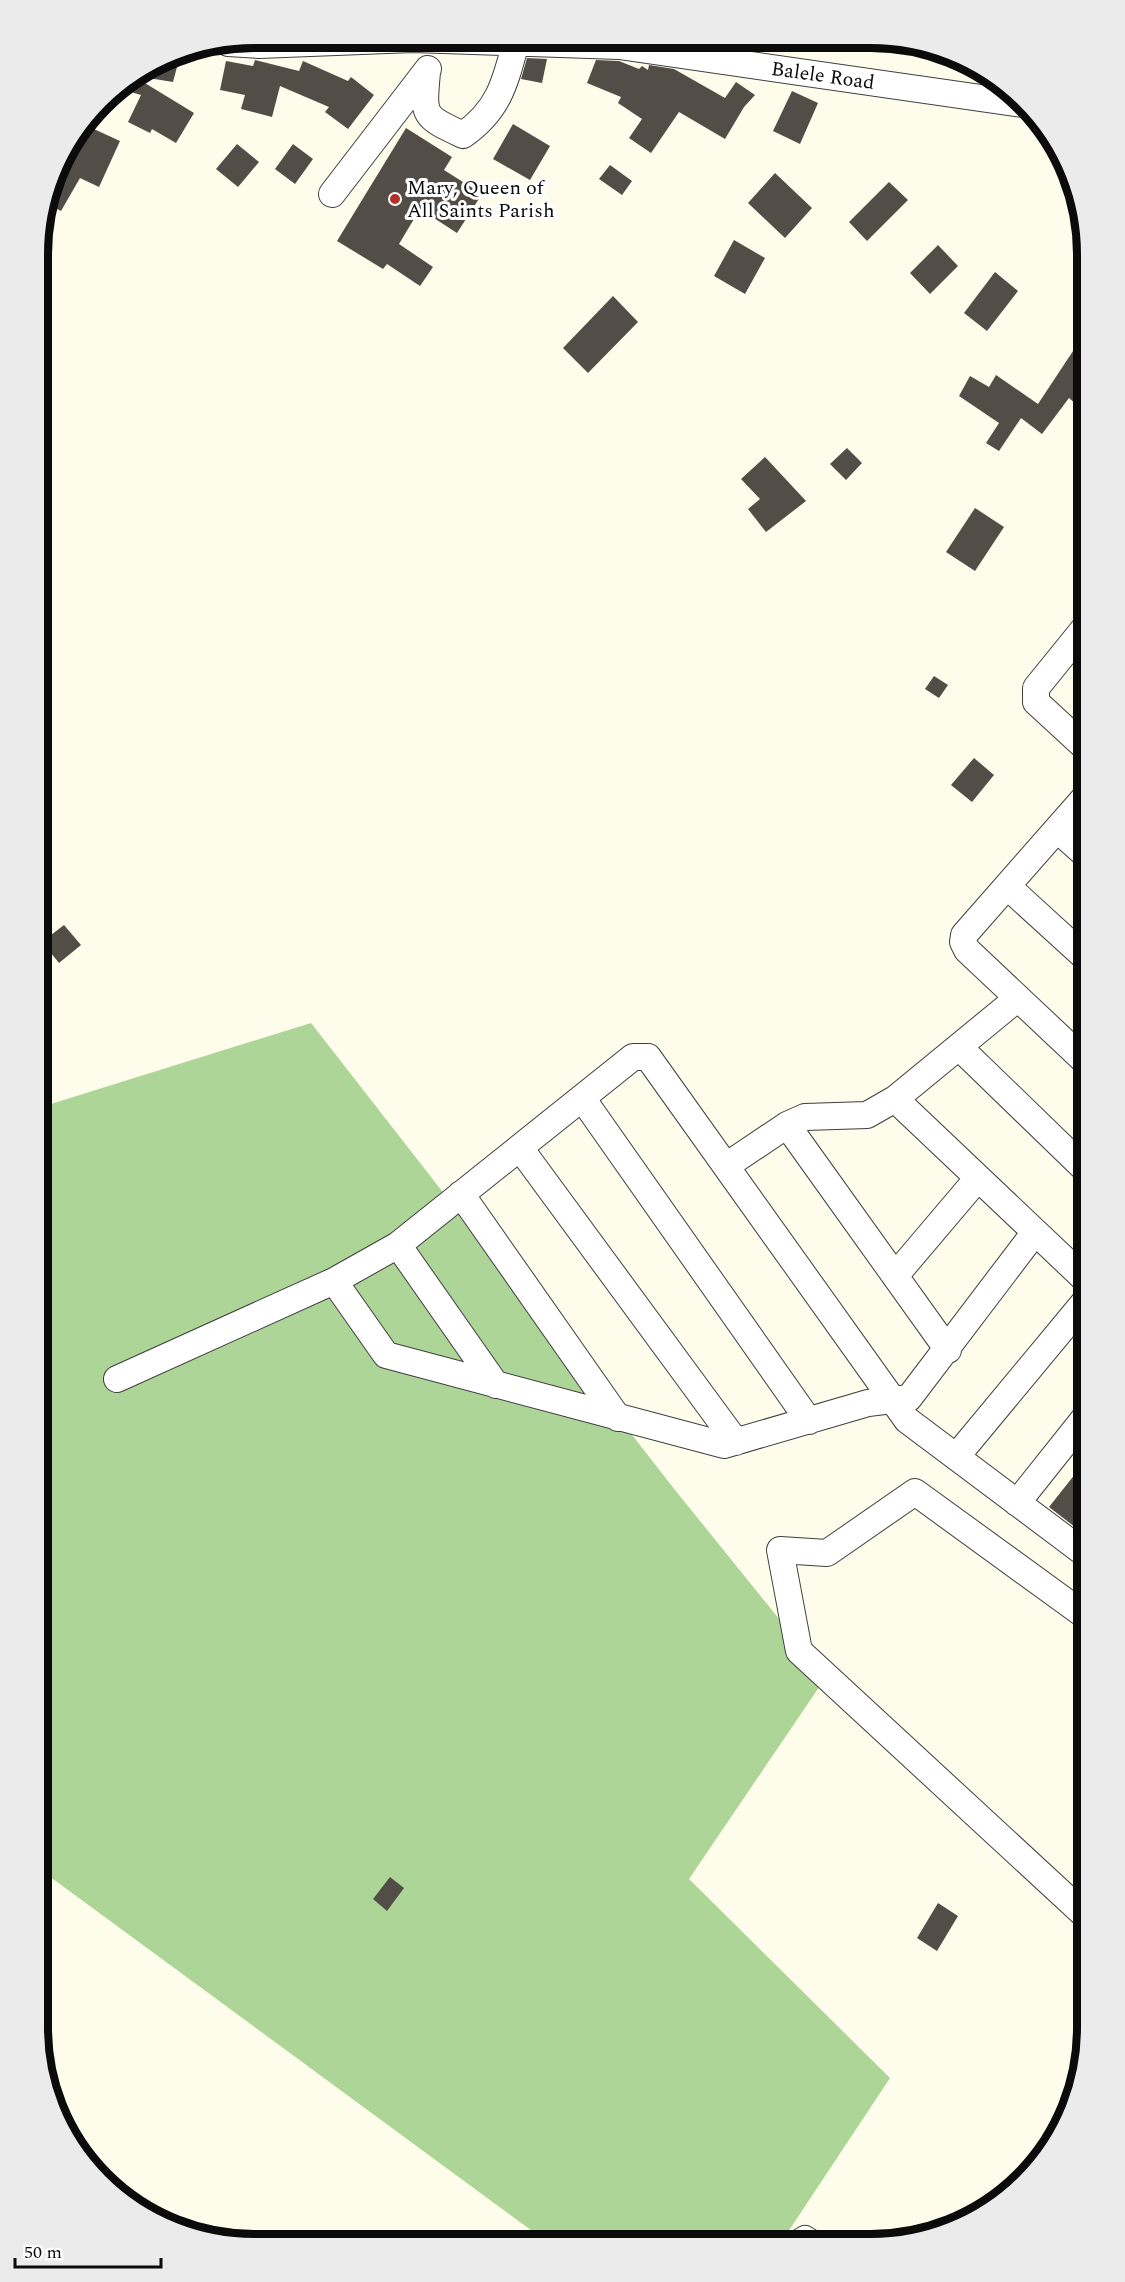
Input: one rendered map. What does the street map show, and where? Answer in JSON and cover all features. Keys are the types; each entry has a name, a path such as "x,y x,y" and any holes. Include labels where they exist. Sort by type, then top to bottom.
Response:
{"street":[{"path":"434,48 427,72 424,105 432,121 463,135 482,122 502,93 514,48"},
{"name":"Balele Road","path":"633,48 1010,102"},
{"path":"332,194 427,72"},
{"path":"1077,642 1036,688 1035,695 1036,702 1077,740"},
{"path":"1077,806 964,935 963,942 967,950 1077,1054"},
{"path":"1057,829 1077,847"},
{"path":"1007,886 1077,950"},
{"path":"726,1166 787,1125 805,1117 867,1115 895,1099 1018,998"},
{"path":"958,1047 1077,1161"},
{"path":"117,1379 334,1281 398,1245 633,1057 648,1057 907,1420 1077,1548"},
{"path":"582,1098 809,1421"},
{"path":"895,1099 1077,1272"},
{"path":"787,1125 948,1350"},
{"path":"520,1148 736,1442"},
{"path":"895,1276 978,1178"},
{"path":"461,1194 618,1418"},
{"path":"334,1281 386,1355 724,1445 868,1404 909,1398 948,1350 1035,1232"},
{"path":"398,1245 496,1385"},
{"path":"956,1457 1077,1311"},
{"path":"1017,1503 1077,1428"},
{"path":"1077,1610 915,1492 827,1553 780,1550 799,1651 1077,1908"}],"green space":[{"path":"311,1023 675,1490 826,1677 689,1879 890,2078 787,2234 536,2234 48,1875 48,1105"}],"building":[{"path":"527,58 547,59 542,83 521,79"},
{"path":"255,60 299,71 303,61 348,81 351,77 374,95 348,129 325,112 329,107 280,86 272,117 241,109 245,95 220,90 226,61 253,66"},
{"path":"596,60 619,61 639,69 642,66 648,70 649,65 674,69 725,98 736,82 755,95 744,107 725,139 679,112 651,153 629,138 642,119 618,103 621,97 587,83"},
{"path":"178,63 173,82 148,78"},
{"path":"143,82 194,113 176,143 152,129 150,133 128,122 141,95 129,91"},
{"path":"792,91 818,103 800,144 773,131"},
{"path":"513,124 550,146 530,180 493,159"},
{"path":"92,128 120,141 99,187 80,178 61,211 54,207 64,175 76,151"},
{"name":"Mary, Queen of All Saints Parish","path":"406,128 452,157 444,170 482,194 457,233 420,209 399,244 433,267 420,286 387,264 383,269 337,241"},
{"path":"237,144 259,162 238,187 216,169"},
{"path":"293,144 313,159 295,184 275,169"},
{"path":"610,165 632,181 622,195 599,179"},
{"path":"775,173 812,208 785,238 748,203"},
{"path":"889,182 908,200 867,241 849,222"},
{"path":"734,240 765,258 745,294 714,276"},
{"path":"938,245 958,266 930,294 910,273"},
{"path":"995,272 1018,291 987,331 964,313"},
{"path":"613,296 638,322 588,373 563,348"},
{"path":"1075,348 1077,350 1077,405 1069,398 1042,434 1021,418 999,451 986,443 999,423 959,396 970,376 989,387 996,375 1038,404"},
{"path":"847,448 862,463 846,480 830,464"},
{"path":"765,457 806,501 766,532 748,509 760,499 741,479"},
{"path":"975,508 1004,527 975,571 946,552"},
{"path":"934,676 948,685 939,698 925,689"},
{"path":"974,758 994,775 972,802 951,785"},
{"path":"64,925 81,945 59,963 48,949 48,937"},
{"path":"1077,1472 1077,1529 1049,1507"},
{"path":"390,1877 404,1888 387,1911 373,1899"},
{"path":"938,1903 958,1916 937,1951 917,1938"}],"place":[{"name":"Mary, Queen of All Saints Parish","path":"395,199"}]}
